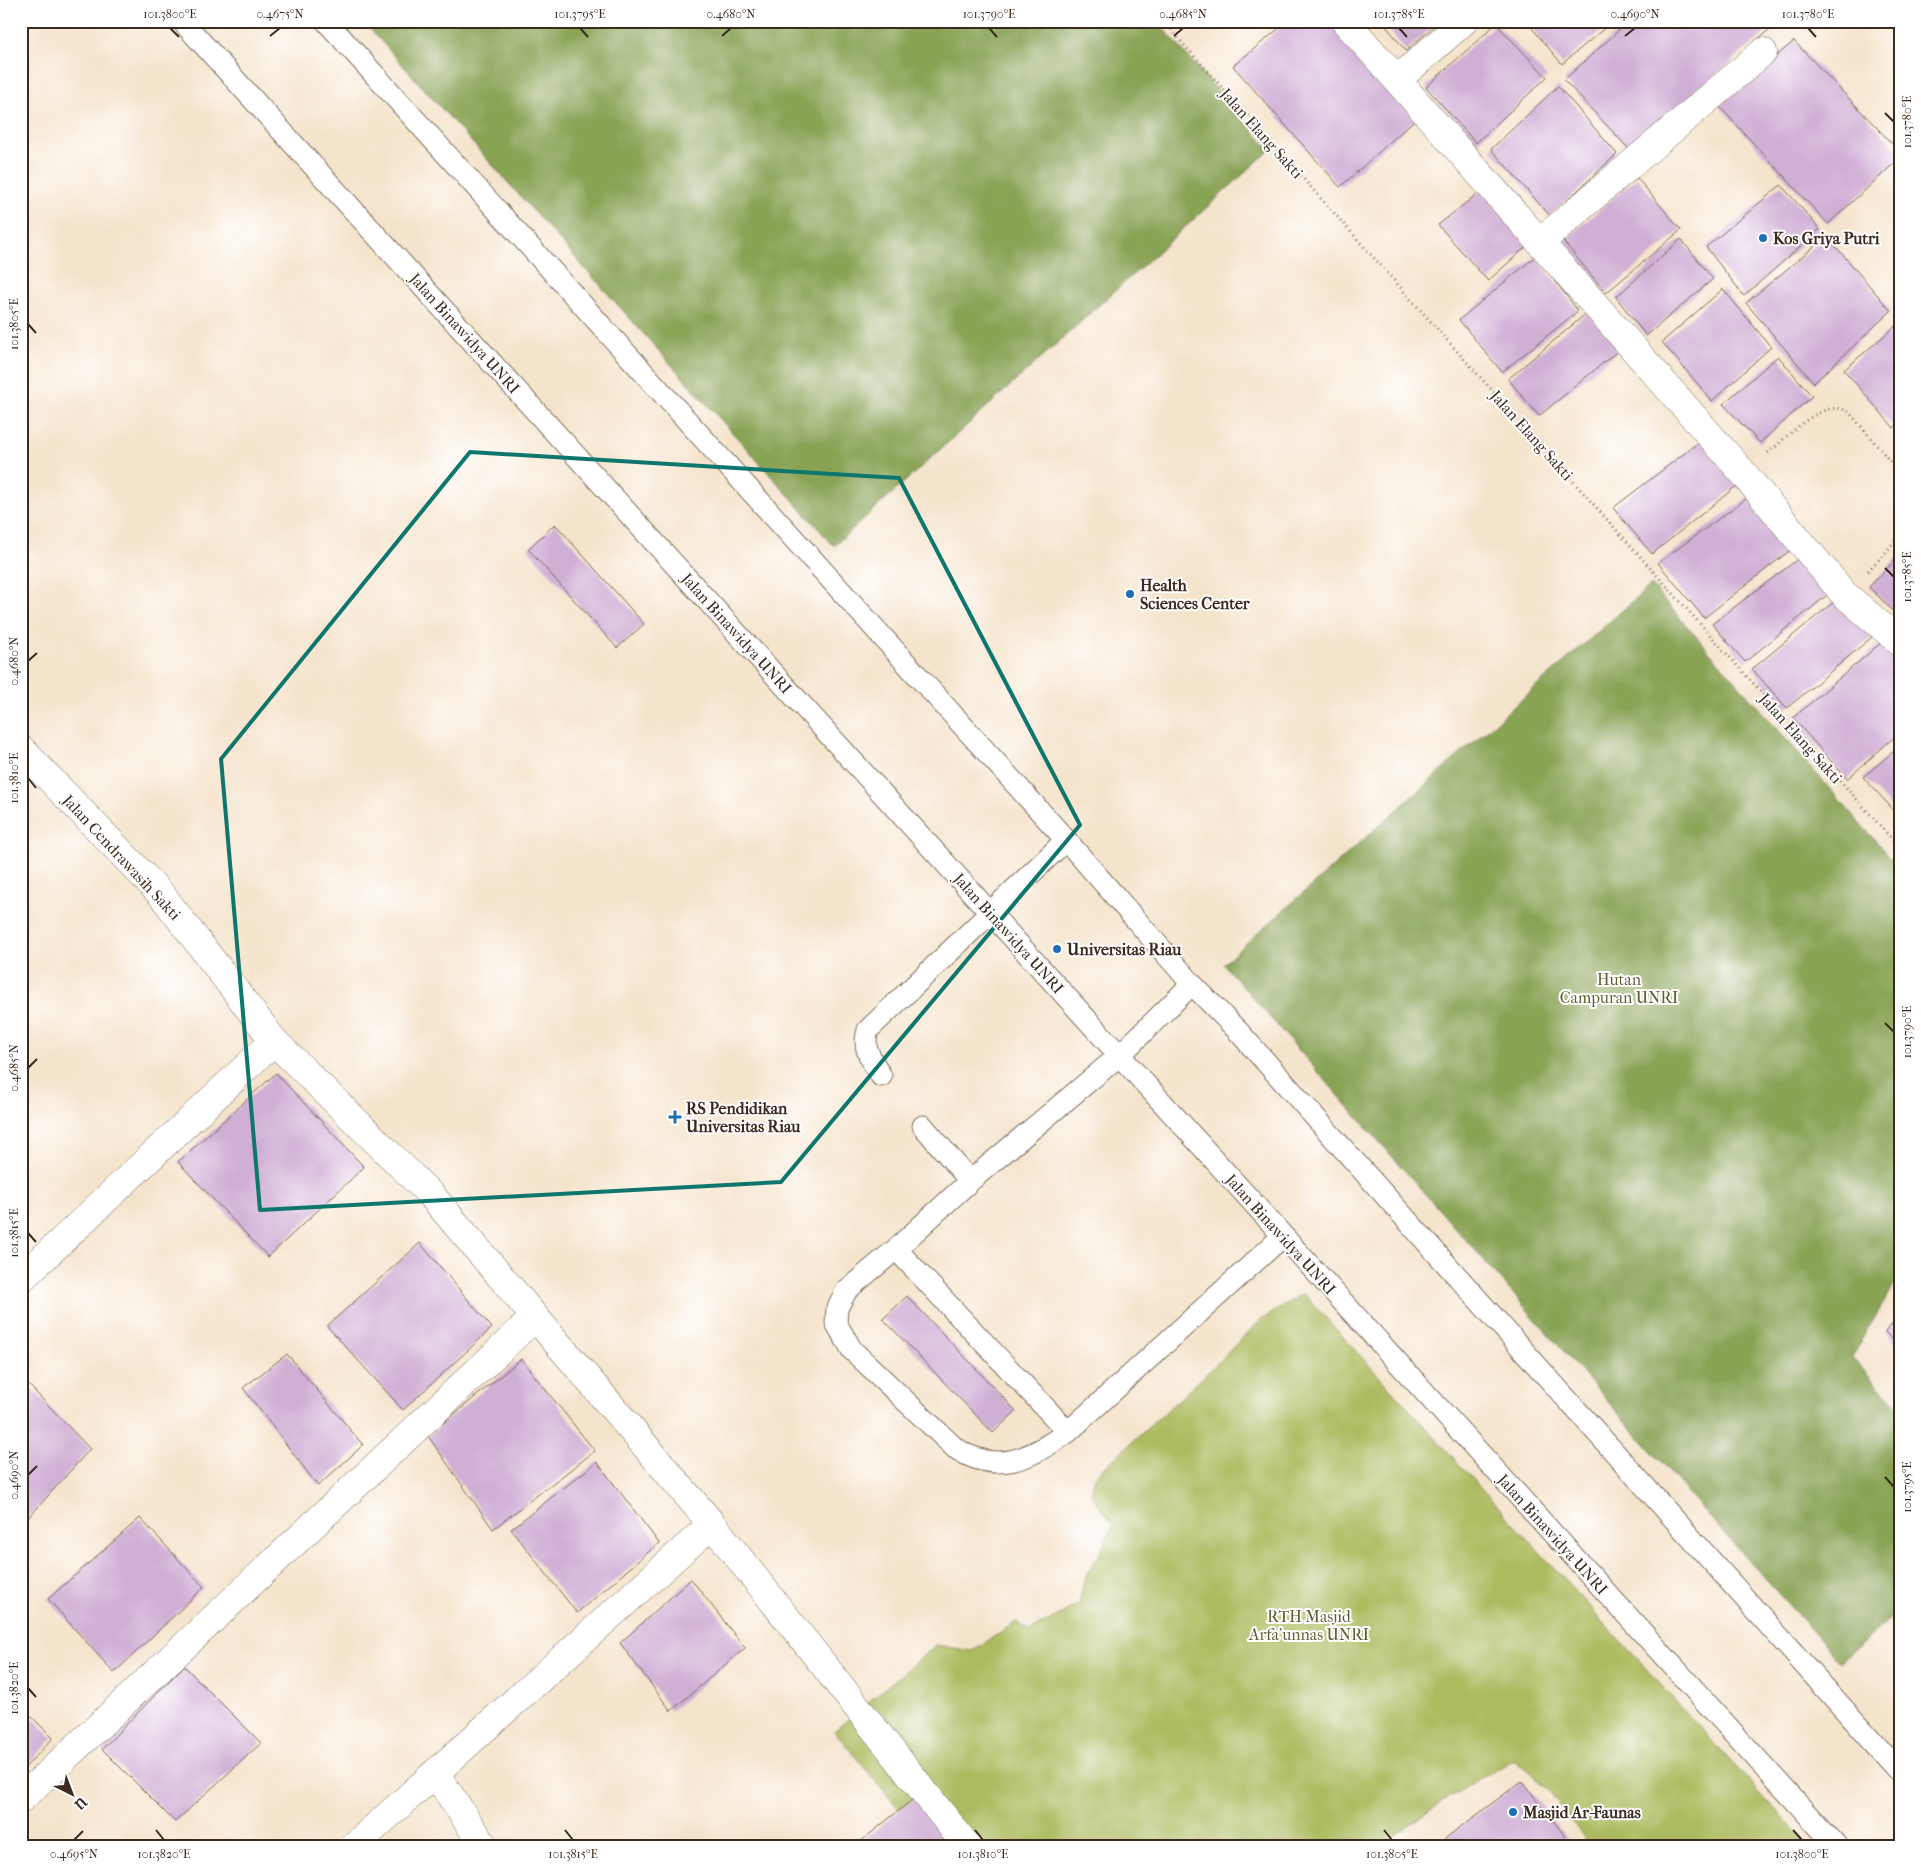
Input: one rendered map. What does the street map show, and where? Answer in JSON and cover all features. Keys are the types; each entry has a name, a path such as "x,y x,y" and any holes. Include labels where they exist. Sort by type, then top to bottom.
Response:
{"street":[{"path":"1345,21 1744,474 1844,594 1900,642"},
{"path":"1397,80 1464,21"},
{"path":"1540,242 1763,52"},
{"name":"Jalan Cendrawasih Sakti","path":"21,749 161,894 274,1041 432,1196 712,1524 967,1846"},
{"path":"21,1279 274,1041"},
{"path":"21,1799 535,1317"},
{"path":"354,1846 712,1524"},
{"path":"434,1774 484,1846"}],"lane":[{"name":"Jalan Binawidya UNRI","path":"182,21 1836,1846"},
{"path":"326,21 1066,840 1192,984 1238,1030 1900,1772"},
{"path":"881,1076 865,1049 868,1030 1066,840"},
{"path":"1192,984 1120,1055 970,1180 896,1249 847,1290 837,1308 836,1323 852,1350 955,1448 968,1457 988,1463 1019,1460 1041,1451 1068,1432 1283,1236"},
{"path":"923,1126 970,1180"},
{"path":"896,1249 1068,1432"}],"path":[{"name":"Jalan Elang Sakti","path":"1166,21 1176,37 1900,848"},
{"path":"1744,474 1810,418 1831,407 1842,408 1849,412 1900,473"},
{"path":"1844,594 1888,550 1900,534"}],"highlighted area":[{"path":"470,452 899,478 1080,825 781,1182 260,1210 221,759"}],"green space":[{"path":"363,21 1157,21 1270,150 834,546"},
{"name":"Hutan Campuran UNRI","path":"1651,585 1900,869 1900,1276 1851,1357 1900,1408 1900,1610 1840,1662 1704,1511 1223,964"},
{"name":"RTH Masjid Arfa'unnas UNRI","path":"1303,1293 1808,1846 1590,1846 1549,1790 1513,1759 1443,1801 1389,1840 1384,1846 930,1846 834,1731 936,1645 972,1651 1016,1622 1030,1631 1079,1604 1085,1577 1101,1551 1113,1524 1091,1494 1095,1476 1198,1382 1260,1321"}],"building":[{"path":"1288,21 1336,21 1419,116 1340,187 1233,66"},
{"path":"1382,21 1439,21 1406,51"},
{"path":"1526,21 1613,21 1562,64"},
{"path":"1629,21 1765,21 1771,28 1629,149 1564,80"},
{"path":"1496,24 1547,77 1476,143 1426,87"},
{"path":"1794,41 1900,152 1900,158 1828,224 1719,106"},
{"path":"1558,86 1617,154 1550,216 1491,149"},
{"path":"1637,178 1681,230 1606,293 1563,241"},
{"name":"Kos Griya Putri","path":"1781,185 1820,229 1744,296 1706,247"},
{"path":"1482,190 1527,246 1488,281 1438,225"},
{"path":"1827,236 1891,311 1814,383 1746,303"},
{"path":"1681,239 1713,279 1646,336 1616,297"},
{"path":"1536,256 1578,311 1502,372 1459,320"},
{"path":"1723,289 1771,347 1712,401 1662,342"},
{"path":"1588,312 1620,349 1539,416 1508,379"},
{"path":"1900,322 1900,422 1894,428 1844,370"},
{"path":"1778,356 1812,396 1760,443 1723,404"},
{"path":"1703,439 1739,484 1652,554 1613,508"},
{"path":"1750,496 1793,548 1704,618 1658,563"},
{"path":"555,524 644,624 617,648 528,549"},
{"path":"1900,555 1900,618 1869,587"},
{"path":"1802,556 1831,592 1745,662 1712,624"},
{"path":"1836,600 1872,637 1787,708 1752,669"},
{"path":"1883,641 1900,655 1900,732 1847,779 1793,718"},
{"path":"1900,746 1900,817 1863,777"},
{"path":"276,1073 364,1167 268,1257 178,1162"},
{"path":"420,1243 492,1328 403,1410 327,1326"},
{"path":"907,1296 1016,1411 993,1433 883,1319"},
{"path":"1900,1316 1900,1348 1885,1332"},
{"path":"287,1354 363,1445 318,1486 243,1388"},
{"path":"521,1359 595,1451 493,1529 428,1436"},
{"path":"24,1380 90,1449 21,1526 21,1382"},
{"path":"597,1462 659,1543 577,1613 511,1529"},
{"path":"140,1518 204,1587 114,1673 48,1599"},
{"path":"691,1579 745,1648 671,1711 620,1643"},
{"path":"184,1666 261,1743 175,1822 102,1749"},
{"path":"21,1706 53,1738 21,1772"},
{"name":"Masjid Ar-Faunas","path":"1522,1781 1573,1846 1441,1846 1439,1843"},
{"path":"913,1799 953,1846 855,1846"}],"place":[{"name":"Kos Griya Putri","path":"1763,238"},
{"name":"Health Sciences Center","path":"1130,594"},
{"name":"Universitas Riau","path":"1057,949"},
{"name":"RS Pendidikan Universitas Riau","path":"675,1117"},
{"name":"Masjid Ar-Faunas","path":"1513,1812"}]}
